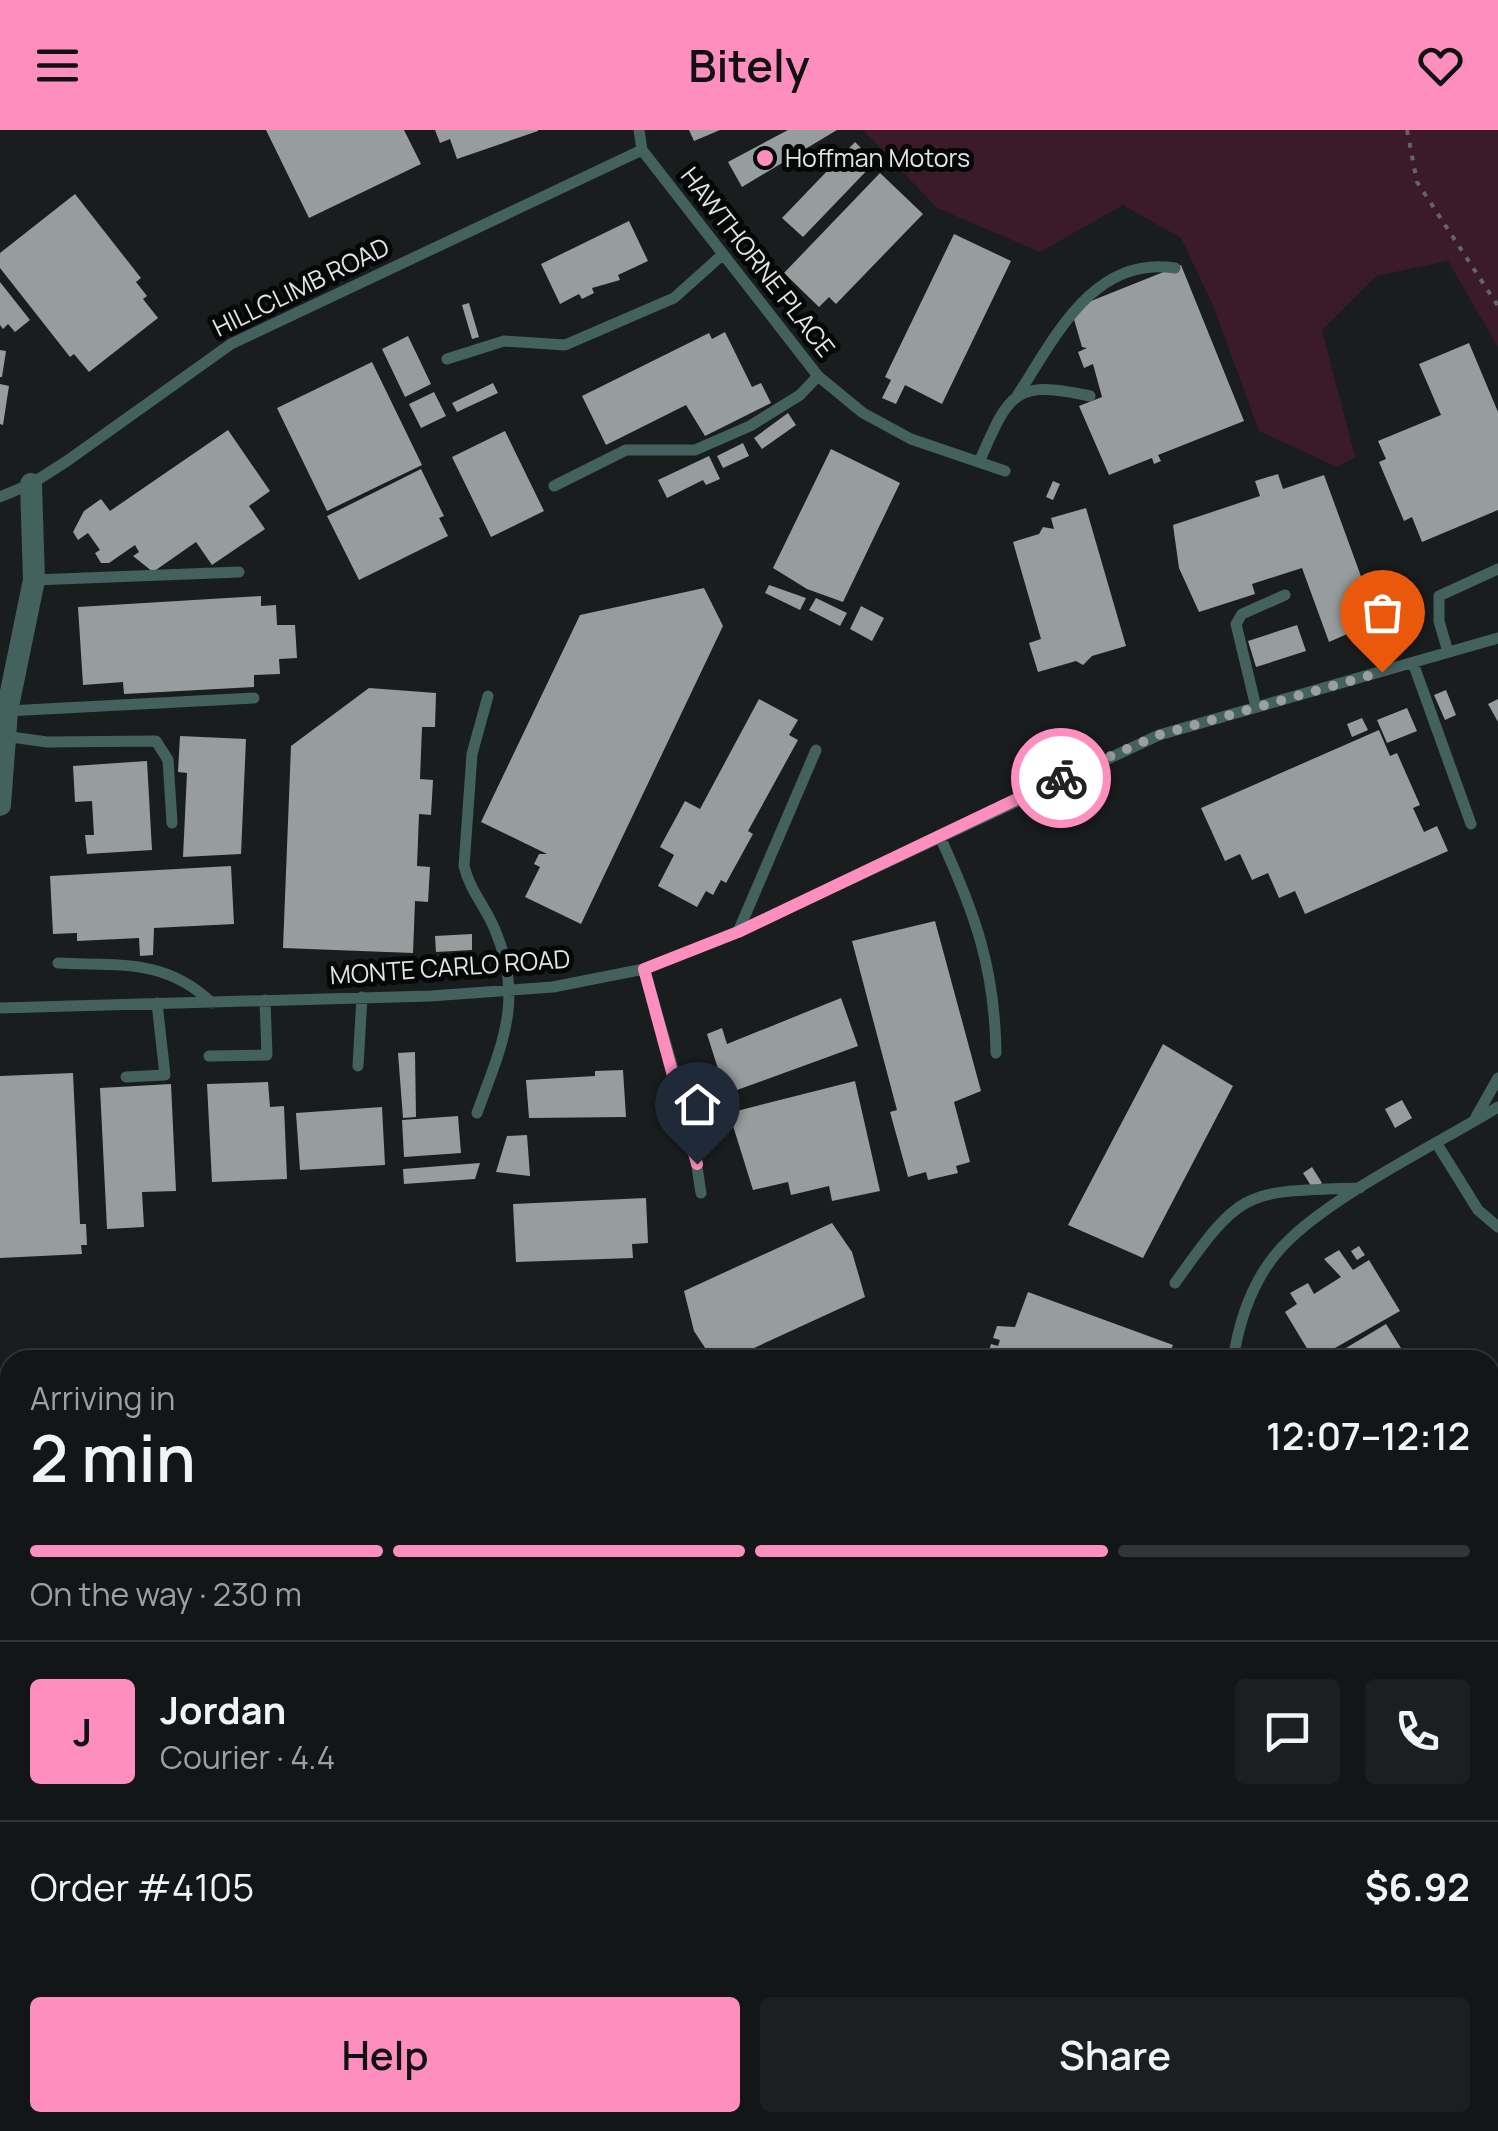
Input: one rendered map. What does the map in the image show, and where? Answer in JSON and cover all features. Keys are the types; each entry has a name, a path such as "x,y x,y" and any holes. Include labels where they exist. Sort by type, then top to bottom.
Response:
{"street":[{"path":"0,805 6,711 34,580 31,484"}],"lane":[{"path":"638,130 642,150"},
{"name":"HAWTHORNE PLACE","path":"642,150 818,376 863,413 910,438 1005,471"},
{"name":"HILLCLIMB ROAD","path":"0,496 31,484 230,344 642,150"},
{"path":"448,358 504,341 565,344 576,340 674,298 721,256"},
{"path":"980,460 1000,414 1017,396 1085,296 1116,277 1151,264 1175,268"},
{"path":"554,486 626,450 695,450 750,426 800,395 818,376"},
{"path":"1017,396 1039,385 1090,396"},
{"path":"1448,652 1439,621 1439,596 1498,569"},
{"path":"34,580 239,572"},
{"path":"1256,707 1236,624 1242,614 1285,596"},
{"name":"MONTE CARLO ROAD","path":"0,1008 510,989 553,986 644,969 738,932 1159,735 1498,638"},
{"path":"1413,663 1471,824"},
{"path":"477,1113 509,1026 510,989 495,928 468,883 464,866 472,754 488,696"},
{"path":"6,711 254,698"},
{"path":"3,736 46,742 156,741 168,760 172,823"},
{"path":"738,932 816,750"},
{"path":"940,838 986,950 996,1012 996,1053"},
{"path":"58,962 163,969 190,982 212,1002"},
{"path":"644,969 692,1134 702,1193"},
{"path":"358,1066 362,997"},
{"path":"209,1056 267,1056 265,1000"},
{"path":"126,1078 165,1074 157,1003"},
{"path":"1474,1121 1498,1078"},
{"path":"1235,1350 1241,1317 1260,1276 1289,1238 1498,1106"},
{"path":"1437,1144 1478,1210 1498,1226"},
{"path":"1175,1283 1212,1232 1241,1203 1276,1191 1364,1188"}],"path":[{"path":"1407,130 1417,182 1498,306"}],"shaded area":[{"path":"863,130 1498,130 1498,347 1448,261 1376,276 1322,330 1355,457 1337,467 1259,431 1213,305 1181,238 1123,205 1040,252 937,208"}],"building":[{"path":"266,130 404,130 421,164 309,218"},
{"path":"435,130 538,131 457,159 450,139 440,143"},
{"path":"689,130 720,130 694,141"},
{"name":"Hoffman Motors","path":"788,130 837,130 742,187 728,162"},
{"path":"855,142 875,162 803,237 782,218"},
{"path":"880,173 923,214 836,304 829,297 819,307 784,273"},
{"path":"75,194 141,278 136,282 147,296 143,299 158,318 89,372 74,354 70,357 0,268 0,253"},
{"path":"629,221 648,261 618,275 620,280 592,288 594,293 582,299 579,294 560,304 541,264"},
{"path":"954,234 1011,261 942,404 905,385 896,404 882,398 891,380 885,377"},
{"path":"1181,265 1244,421 1158,455 1161,461 1154,464 1152,458 1109,475 1079,406 1102,397 1093,364 1084,368 1078,352 1087,348 1082,347 1071,309"},
{"path":"0,282 30,320 15,332 8,324 3,329 0,325"},
{"path":"469,303 479,337 472,339 462,305"},
{"path":"725,332 752,387 761,383 771,403 705,436 686,405 606,445 582,396 709,333 712,339"},
{"path":"408,336 431,384 405,397 382,349"},
{"path":"1469,343 1498,412 1498,510 1422,542 1412,517 1404,521 1379,462 1386,459 1378,441 1441,415 1419,364"},
{"path":"0,350 6,351 2,377 0,377"},
{"path":"372,362 422,465 327,511 277,408"},
{"path":"493,383 498,393 457,412 452,403"},
{"path":"0,384 9,386 3,425 0,424"},
{"path":"434,392 446,416 421,428 409,404"},
{"path":"788,413 796,425 762,449 754,438"},
{"path":"228,430 270,491 249,506 265,529 212,565 196,542 153,572 133,556 139,552 135,545 109,563 101,563 95,553 100,550 88,533 78,540 73,532 84,511 101,499 110,511"},
{"path":"505,431 544,511 491,537 452,457"},
{"path":"743,443 749,456 723,468 717,456"},
{"path":"831,449 900,483 843,602 807,589 773,568"},
{"path":"709,456 720,479 706,485 703,480 667,498 658,480"},
{"path":"421,469 444,516 439,518 448,536 359,580 327,516"},
{"path":"1278,474 1283,489 1324,475 1362,579 1372,623 1329,642 1302,568 1252,584 1255,594 1199,612 1179,568 1173,525 1260,496 1255,481"},
{"path":"1053,481 1060,484 1053,500 1046,497"},
{"path":"1086,508 1126,646 1092,656 1083,665 1076,661 1038,672 1029,643 1041,639 1013,542 1039,534 1043,527 1054,529 1051,518"},
{"path":"769,585 806,598 800,610 765,593"},
{"path":"704,588 723,626 581,924 525,897 540,867 534,864 539,854 547,854 481,822 580,615"},
{"path":"261,596 261,606 276,605 277,625 295,625 297,658 279,659 280,674 254,675 254,687 124,694 123,682 83,685 78,607"},
{"path":"816,598 847,613 840,626 809,610"},
{"path":"861,606 884,618 872,641 850,629"},
{"path":"1297,625 1306,651 1256,667 1248,641"},
{"path":"369,688 436,693 435,727 422,727 420,779 433,780 431,815 419,814 417,866 430,867 428,902 415,901 413,953 283,948 291,746"},
{"path":"1446,690 1456,715 1445,720 1434,695"},
{"path":"759,699 798,720 789,735 798,740 748,831 753,834 726,883 721,880 713,895 706,891 697,907 658,886 674,855 660,847 685,801 700,809"},
{"path":"1498,699 1498,722 1488,704"},
{"path":"1407,708 1417,731 1387,743 1377,720"},
{"path":"1362,718 1368,730 1352,737 1347,724"},
{"path":"1379,730 1390,756 1397,753 1420,805 1413,808 1424,832 1437,826 1448,851 1305,914 1295,891 1279,898 1268,873 1252,880 1240,854 1225,861 1201,808"},
{"path":"180,736 246,739 241,854 183,857 187,773 178,772"},
{"path":"147,761 152,850 87,854 85,835 94,835 92,801 75,802 73,766"},
{"path":"231,866 234,924 154,928 153,955 140,956 139,938 77,941 77,933 53,934 50,876"},
{"path":"935,921 981,1091 954,1102 970,1162 956,1166 958,1173 928,1180 926,1172 908,1177 890,1112 897,1110 852,941"},
{"path":"472,934 472,950 436,952 435,936"},
{"path":"841,998 858,1046 726,1094 707,1034 722,1028 727,1044"},
{"path":"1163,1044 1233,1086 1143,1258 1068,1225"},
{"path":"415,1052 416,1117 403,1118 398,1053"},
{"path":"623,1070 626,1117 529,1118 526,1080 595,1076 595,1071"},
{"path":"73,1073 80,1224 86,1224 87,1245 81,1245 82,1254 0,1258 0,1076"},
{"path":"855,1081 880,1191 832,1201 829,1186 791,1195 788,1182 753,1190 729,1113"},
{"path":"268,1082 270,1107 284,1106 287,1179 212,1182 207,1084"},
{"path":"171,1084 176,1191 142,1192 144,1227 107,1229 100,1088"},
{"path":"1402,1100 1412,1118 1395,1128 1385,1109"},
{"path":"382,1107 385,1165 300,1170 296,1113"},
{"path":"458,1116 461,1153 404,1157 402,1120"},
{"path":"527,1135 530,1176 496,1172 507,1136"},
{"path":"480,1163 475,1179 404,1184 403,1169"},
{"path":"1312,1167 1322,1183 1313,1189 1303,1173"},
{"path":"646,1198 648,1243 632,1244 633,1258 516,1262 513,1204"},
{"path":"832,1223 852,1252 865,1297 750,1350 706,1350 694,1331 684,1291"},
{"path":"1359,1246 1365,1255 1357,1260 1351,1251"},
{"path":"1339,1250 1353,1270 1369,1260 1400,1311 1332,1350 1308,1350 1285,1312 1297,1304 1290,1293 1308,1283 1314,1294 1341,1277 1324,1259"},
{"path":"1028,1292 1173,1345 1171,1350 989,1350 991,1344 998,1346 1000,1340 993,1338 997,1326 1015,1327"},
{"path":"1386,1324 1402,1350 1343,1350"}],"way so far":[{"path":"1061,778 1159,735 1382,672"}],"place":[{"name":"Hoffman Motors","path":"765,158"}],"route":[{"path":"697,1164 692,1134 644,969 738,932 1061,778"}]}
